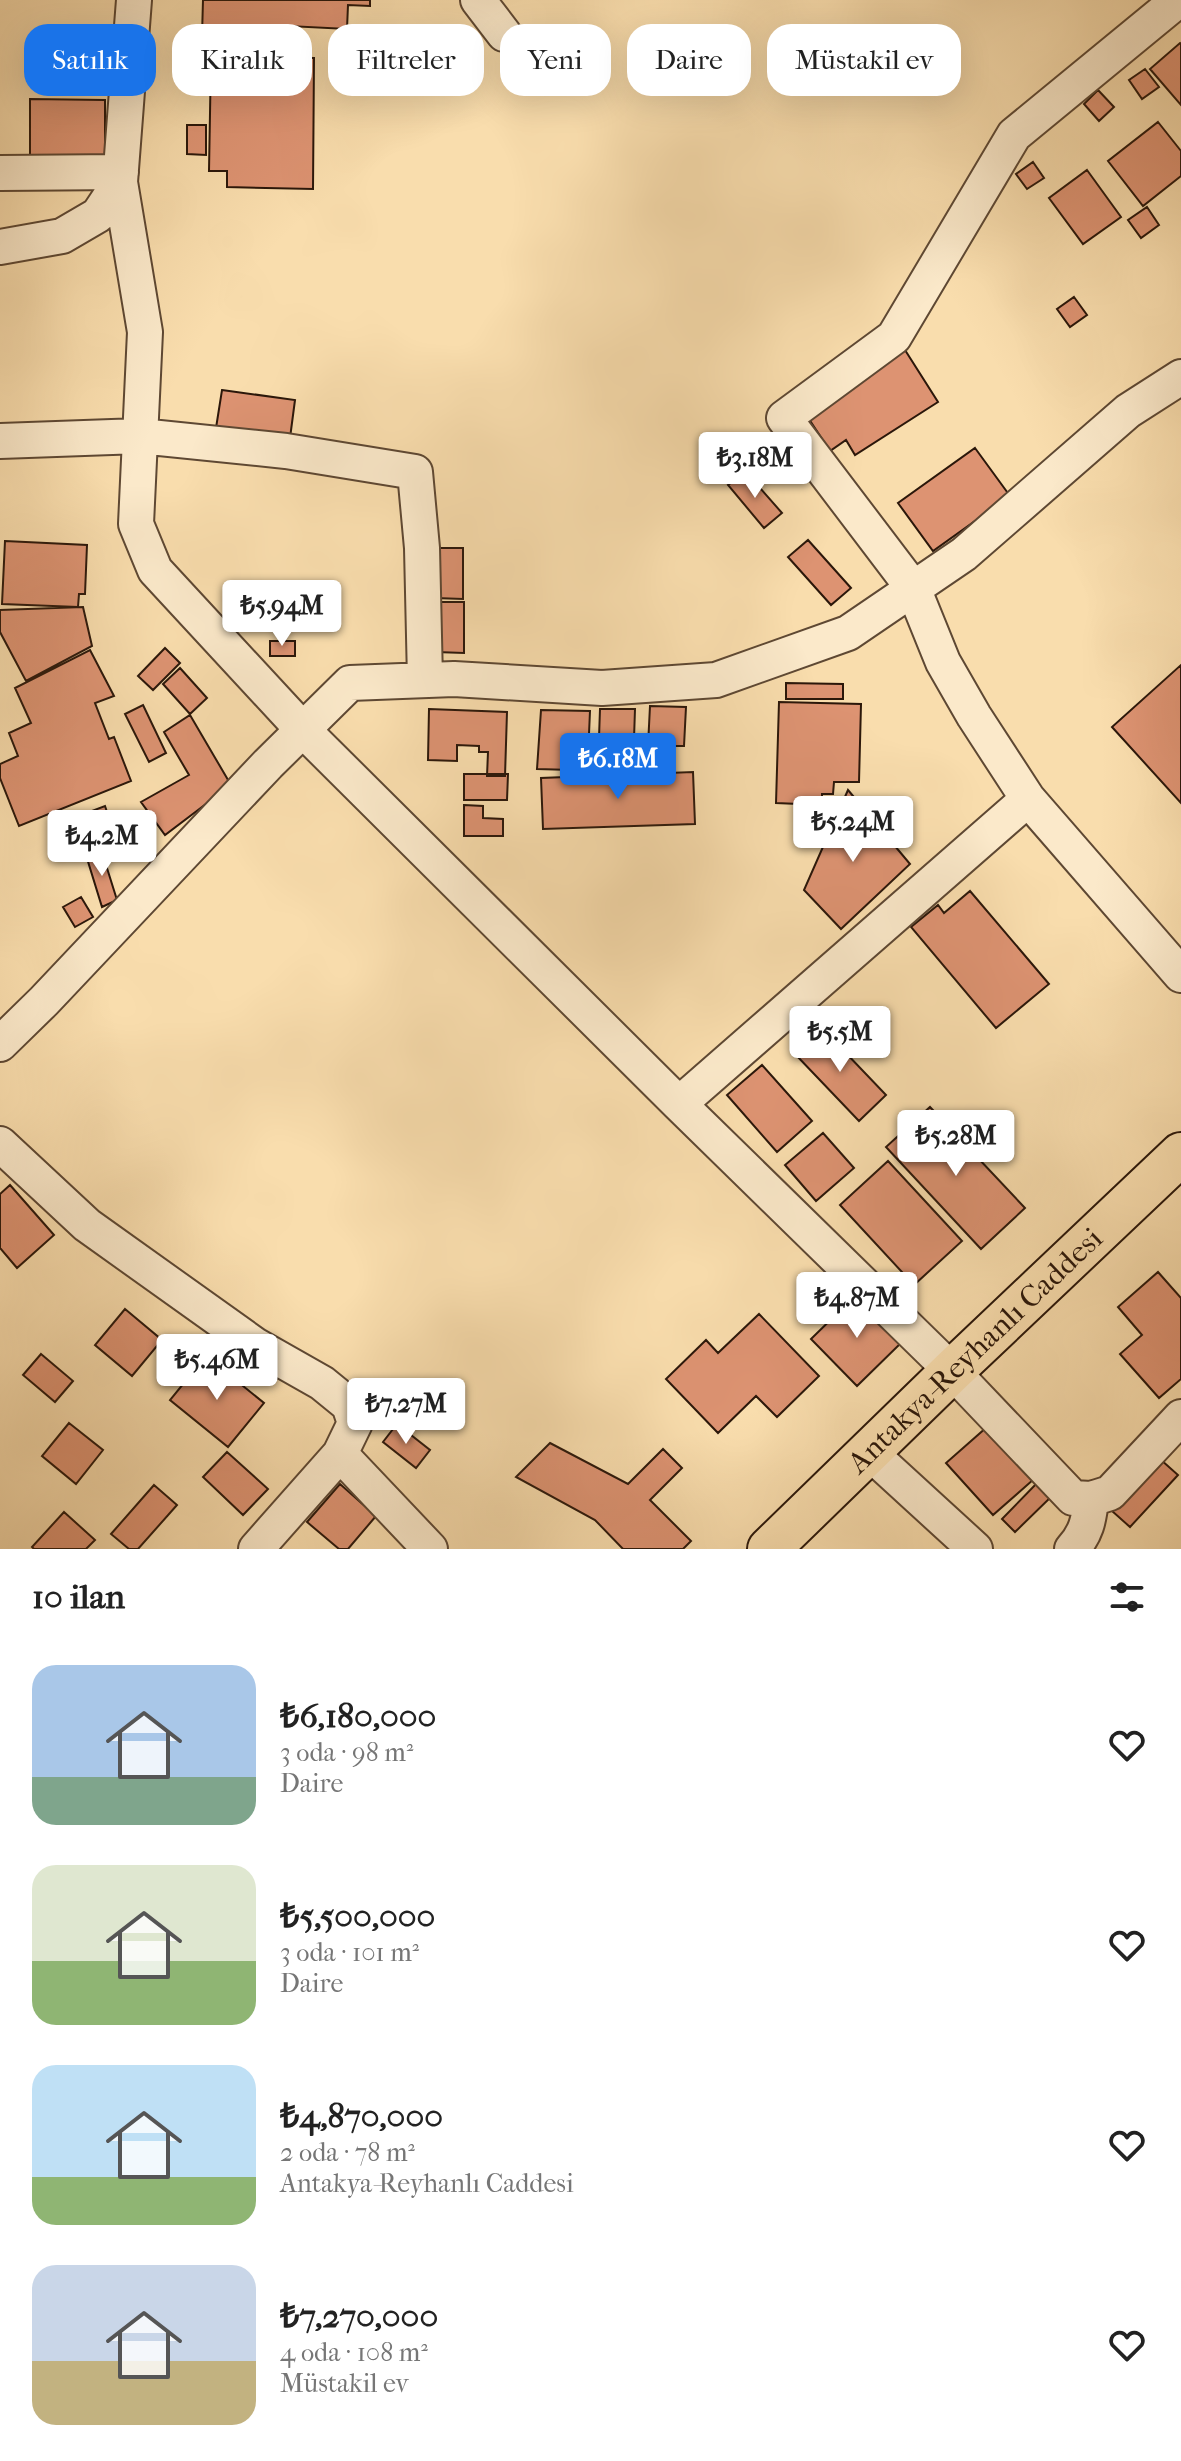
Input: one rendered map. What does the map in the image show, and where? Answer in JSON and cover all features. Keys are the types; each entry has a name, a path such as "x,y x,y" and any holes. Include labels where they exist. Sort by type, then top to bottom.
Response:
{"main road":[{"name":"Antakya-Reyhanlı Caddesi","path":"769,1549 1181,1154"}],"street":[{"path":"134,0 121,177 145,332 136,524 155,570 303,730 952,1371 1073,1498 1091,1499 1110,1493 1181,1417"},
{"path":"478,0 500,29"},
{"path":"1179,1 1014,135 894,337 784,418 913,588 943,662 1028,799 1181,975"},
{"path":"0,173 121,177"},
{"path":"0,247 62,236 98,215 121,177"},
{"path":"0,1044 268,764 350,683 454,679 602,688 716,680 848,633 964,554 1128,411 1181,377"},
{"path":"0,441 140,436 286,451 415,472 422,548 425,680"},
{"path":"679,1104 1028,799"},
{"path":"0,1144 87,1225 255,1345 322,1383 349,1405 355,1423 340,1454 256,1549"},
{"path":"869,1452 975,1549"},
{"path":"340,1454 430,1549"},
{"path":"1072,1549 1083,1537 1090,1518 1091,1499"}],"building":[{"path":"203,0 370,0 370,6 348,5 347,24 328,24 328,28 312,27 312,24 202,24"},
{"path":"1181,44 1181,105 1150,69"},
{"path":"314,58 313,189 227,187 227,171 209,171 210,96 312,96"},
{"path":"1145,69 1159,87 1142,99 1129,80"},
{"path":"1098,90 1114,107 1099,121 1084,104"},
{"path":"30,99 105,100 105,157 30,157"},
{"path":"1158,122 1181,151 1181,176 1143,206 1108,161"},
{"path":"187,125 206,125 206,155 187,154"},
{"path":"1033,162 1044,178 1027,189 1016,174"},
{"path":"1087,170 1121,217 1083,244 1049,198"},
{"path":"1147,207 1159,225 1141,238 1128,220"},
{"path":"1074,297 1087,315 1070,327 1057,309"},
{"path":"905,350 938,402 855,455 846,440 830,451 805,413"},
{"path":"222,390 295,400 290,438 216,428"},
{"path":"975,448 1010,496 933,551 898,503"},
{"path":"746,472 782,513 764,528 728,485"},
{"path":"808,540 851,588 831,605 788,557"},
{"path":"5,541 87,545 85,594 79,594 78,607 2,604"},
{"path":"435,548 463,548 463,599 435,598"},
{"path":"436,602 464,602 464,653 436,652"},
{"path":"83,607 92,646 26,681 0,632 0,610"},
{"path":"270,641 295,641 295,656 270,656"},
{"path":"165,648 180,663 153,690 138,676"},
{"path":"90,650 114,696 95,703 109,739 114,737 131,781 19,826 0,778 0,764 18,756 9,733 31,723 15,688"},
{"path":"1181,665 1181,803 1112,727"},
{"path":"180,668 207,698 190,714 163,684"},
{"path":"786,683 843,684 843,699 786,699"},
{"path":"779,702 861,704 859,782 834,782 833,794 822,794 822,805 776,803"},
{"path":"143,705 166,753 149,762 125,714"},
{"path":"650,706 686,707 684,746 648,746"},
{"path":"429,709 507,712 505,776 487,776 488,752 479,752 479,746 457,745 457,761 428,760"},
{"path":"600,709 635,709 634,739 599,738"},
{"path":"541,710 590,711 589,734 573,734 572,770 537,769"},
{"path":"190,715 231,785 165,835 141,802 189,775 164,732"},
{"path":"693,772 695,824 543,829 541,778"},
{"path":"464,774 508,774 507,800 464,800"},
{"path":"848,790 910,864 841,929 804,890"},
{"path":"464,805 483,806 483,818 503,819 503,836 464,836"},
{"path":"105,806 112,827 120,824 130,851 106,860 89,812"},
{"path":"101,849 117,900 102,907 86,855"},
{"path":"970,891 1049,984 996,1028 911,927 938,905 944,913"},
{"path":"81,897 93,917 75,927 63,907"},
{"path":"822,1028 886,1095 859,1121 795,1054"},
{"path":"762,1065 812,1121 777,1152 727,1095"},
{"path":"930,1107 1025,1208 981,1249 886,1147"},
{"path":"823,1133 854,1168 816,1201 785,1165"},
{"path":"888,1161 962,1241 914,1285 840,1205"},
{"path":"10,1185 54,1235 17,1268 0,1248 0,1194"},
{"path":"1158,1272 1181,1298 1181,1379 1159,1398 1120,1354 1142,1335 1118,1307"},
{"path":"857,1294 903,1341 857,1386 811,1339"},
{"path":"125,1309 162,1340 132,1376 95,1345"},
{"path":"759,1314 819,1376 777,1417 756,1396 718,1433 666,1379 706,1340 718,1353"},
{"path":"41,1354 73,1381 55,1402 23,1375"},
{"path":"206,1356 264,1403 228,1447 170,1400"},
{"path":"69,1423 103,1450 76,1484 42,1456"},
{"path":"397,1424 430,1450 416,1468 383,1442"},
{"path":"987,1427 1034,1479 993,1515 946,1463"},
{"path":"550,1443 628,1484 663,1449 682,1468 650,1500 691,1541 683,1549 623,1549 595,1520 516,1477"},
{"path":"227,1452 268,1489 243,1515 203,1477"},
{"path":"1160,1459 1178,1475 1130,1527 1112,1511"},
{"path":"1040,1480 1054,1494 1015,1532 1002,1519"},
{"path":"340,1484 376,1516 348,1549 339,1549 307,1522"},
{"path":"154,1485 177,1505 138,1549 129,1549 111,1534"},
{"path":"64,1512 95,1540 86,1549 34,1549 32,1547"}]}
